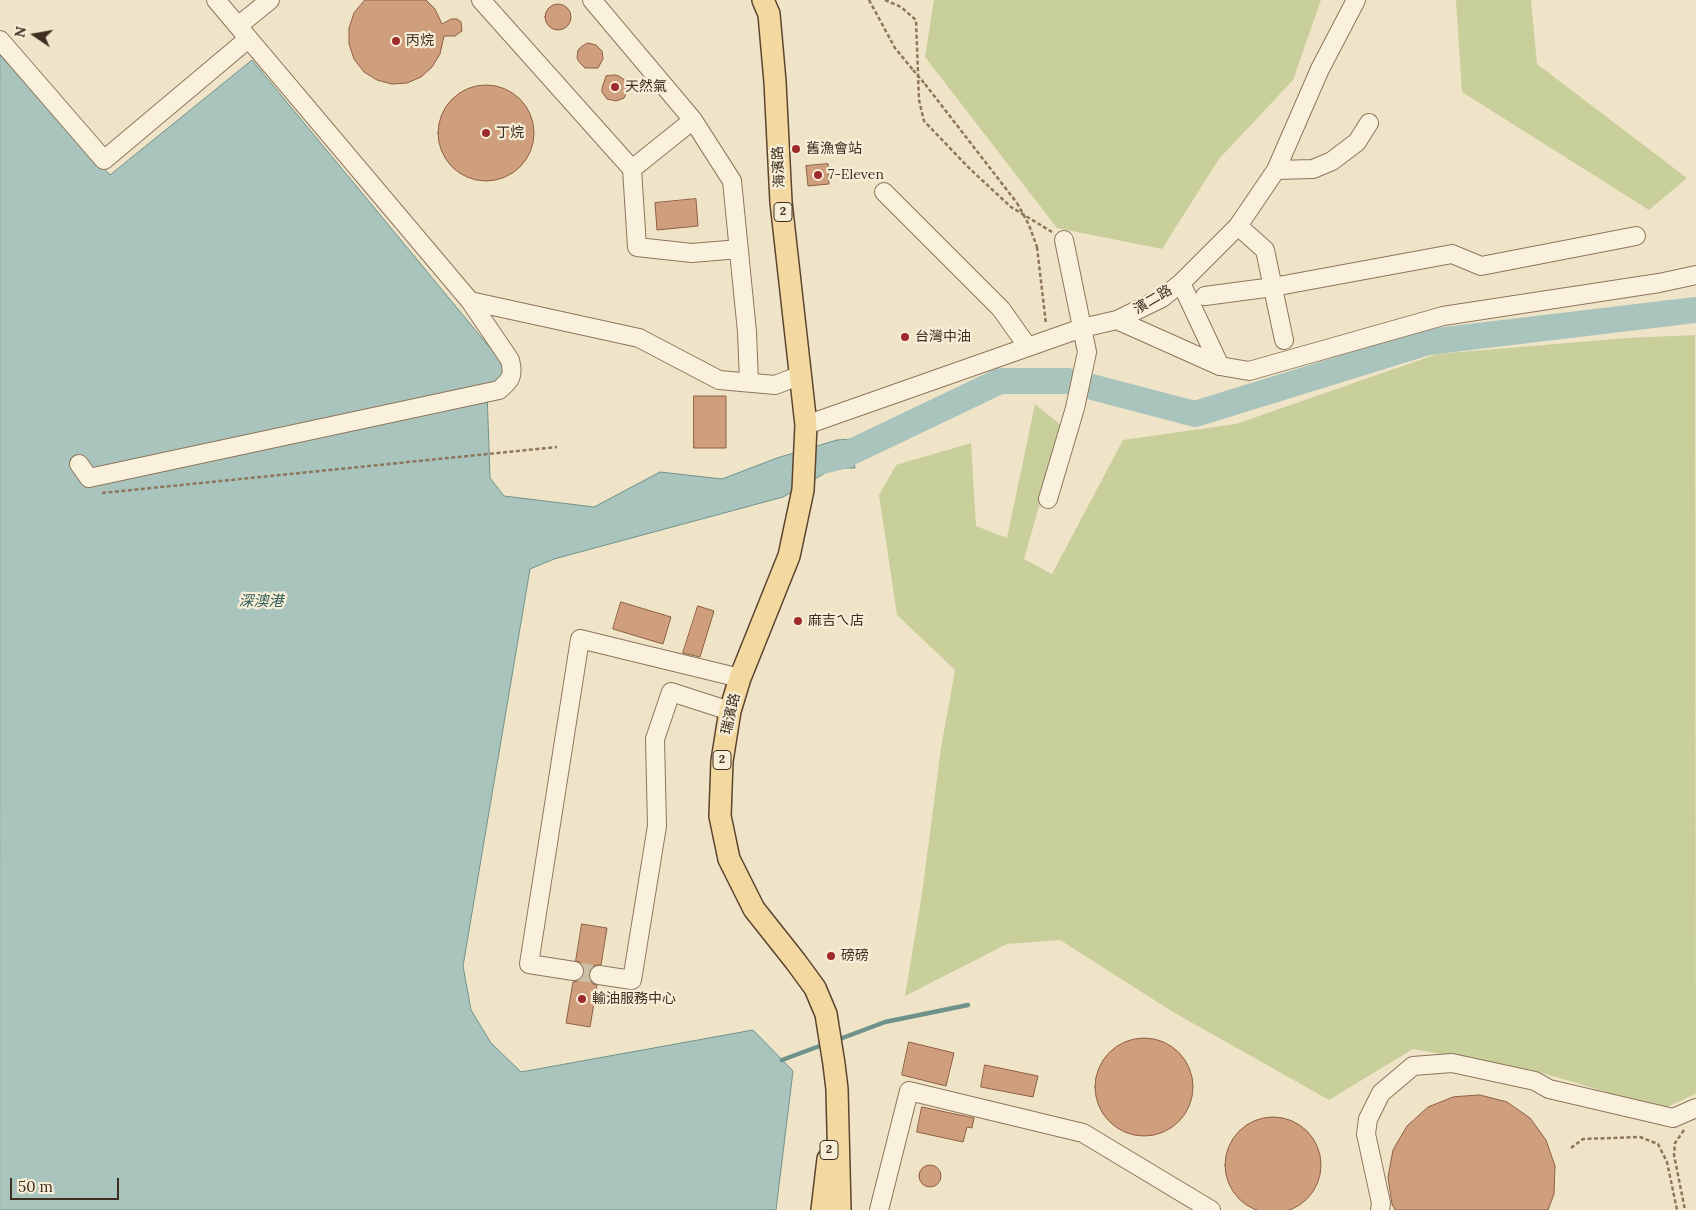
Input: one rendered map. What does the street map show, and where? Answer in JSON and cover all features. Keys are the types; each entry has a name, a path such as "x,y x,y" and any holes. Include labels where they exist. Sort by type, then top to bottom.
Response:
{"main road":[{"name":"海濱路","path":"763,0 768,14 775,82 781,202 806,425"},
{"name":"瑞濱路","path":"806,425 803,490 788,556 740,678 730,711 722,761 720,816 729,859 754,909 815,988 826,1014 837,1089"},
{"name":"2","path":"822,1210 837,1089"},
{"name":"2","path":"837,1089 840,1210"}],"street":[{"path":"79,464 88,478 499,390 509,382 513,371 510,360 470,300 216,0"},
{"path":"0,40 104,160 243,32 270,0"},
{"path":"481,0 632,169 637,247 692,253 739,249"},
{"path":"592,0 693,120 732,181 747,332 749,382"},
{"name":"濱二路","path":"806,425 1082,328 1117,320 1162,298 1181,283 1238,226 1276,170 1320,68 1356,0"},
{"path":"632,169 693,120"},
{"path":"1276,170 1312,170 1332,161 1357,142 1369,123"},
{"path":"884,192 1001,309 1028,347"},
{"path":"1238,226 1265,250 1284,340"},
{"path":"1205,296 1273,287 1452,254 1481,266 1636,236"},
{"path":"1048,499 1075,408 1087,352 1064,240"},
{"path":"1117,320 1220,366 1249,371 1443,316 1659,284 1696,275"},
{"path":"1181,283 1220,366"},
{"path":"470,300 639,338 719,380 775,385 801,375"},
{"path":"574,971 529,964 580,639 740,678"},
{"path":"599,975 632,980 657,826 655,739 671,692 730,711"},
{"path":"1380,1210 1381,1203 1366,1134 1368,1119 1381,1094 1413,1066 1452,1063 1535,1081 1549,1089 1673,1118 1696,1108"},
{"path":"879,1210 909,1091 1083,1133 1211,1210"}],"path":[{"path":"885,0 901,7 916,20 919,100 924,122 1011,207 1064,240"},
{"path":"870,2 895,48 1017,202 1037,246 1047,324"},
{"path":"97,493 557,447"},
{"path":"1686,1210 1674,1155 1675,1144 1685,1129 1690,1128"},
{"path":"1572,1148 1583,1139 1640,1137 1658,1144 1666,1162 1677,1210"}],"green space":[{"path":"934,0 1321,0 1293,80 1219,159 1162,249 1057,228 925,57"},
{"path":"1456,0 1531,0 1537,64 1687,178 1649,210 1462,92"},
{"path":"1695,335 1695,1094 1663,1109 1536,1071 1413,1049 1329,1100 1173,1012 1060,940 1007,944 905,996 922,894 941,748 955,670 897,615 879,495 896,465 971,443 976,526 1007,538 1035,404 1062,426 1024,559 1052,574 1123,440 1236,424 1437,354 1627,338"}],"water":[{"name":"深澳港","path":"0,55 110,175 252,60 510,372 487,390 490,478 504,496 594,507 660,472 722,479 777,458 837,440 851,439 855,468 834,468 783,497 554,559 530,569 463,966 471,1010 491,1043 521,1072 753,1030 793,1071 776,1210 0,1210"}],"building":[{"name":"丙烷","path":"365,0 426,0 435,9 442,24 451,19 457,19 461,22 462,31 455,36 444,36 440,54 432,67 421,77 407,83 392,84 377,80 364,72 354,59 349,44 349,28 354,13"},
{"path":"558,4 567,8 571,17 567,26 558,30 549,26 545,17 549,8"},
{"name":"天然氣","path":"588,43 596,45 602,51 603,59 598,68 585,68 577,58 578,50"},
{"name":"天然氣","path":"615,75 626,81 628,90 624,98 616,101 607,99 602,92 606,76"},
{"name":"丁烷","path":"486,85 504,88 520,99 531,115 534,133 531,151 520,167 504,178 486,181 468,178 452,167 441,151 438,133 441,115 452,99 468,88"},
{"name":"7-Eleven","path":"828,164 829,184 808,186 806,166"},
{"path":"696,199 698,226 657,230 655,203"},
{"path":"694,396 726,396 726,448 694,448"},
{"path":"621,602 671,617 663,644 613,629"},
{"path":"698,606 714,611 700,657 683,653"},
{"name":"輸油服務中心","path":"582,924 607,928 601,965 595,965 589,973 589,979 593,984 597,985 590,1027 566,1023 573,982 578,981 584,973 584,967 580,962 576,961"},
{"path":"1144,1038 1163,1042 1178,1053 1189,1068 1193,1087 1189,1106 1178,1121 1163,1132 1144,1136 1125,1132 1110,1121 1099,1106 1095,1087 1099,1068 1110,1053 1125,1042"},
{"path":"909,1042 954,1053 946,1086 902,1075"},
{"path":"985,1065 1038,1076 1033,1097 981,1087"},
{"path":"1480,1095 1507,1102 1530,1118 1546,1140 1555,1166 1554,1194 1548,1210 1395,1210 1392,1204 1388,1177 1393,1150 1407,1126 1428,1107 1453,1097"},
{"path":"922,1107 974,1118 972,1128 967,1127 963,1142 917,1132"},
{"path":"1273,1117 1291,1120 1307,1131 1318,1147 1321,1165 1318,1183 1307,1199 1291,1210 1273,1213 1255,1210 1239,1199 1228,1183 1225,1165 1228,1147 1239,1131 1255,1120"},
{"path":"930,1165 938,1168 941,1176 938,1184 930,1187 922,1184 919,1176 922,1168"}],"waterway":[{"path":"1092,387 1195,414 1428,342 1696,310"},
{"path":"819,462 843,456 1000,381 1068,381"},
{"path":"837,1040 885,1022 968,1005"},
{"path":"782,1060 825,1044"}],"tunnel":[{"path":"574,971 599,975"}],"place":[{"name":"丙烷","path":"396,41"},
{"name":"天然氣","path":"615,87"},
{"name":"丁烷","path":"486,133"},
{"name":"舊漁會站","path":"796,149"},
{"name":"7-Eleven","path":"818,175"},
{"name":"台灣中油","path":"905,337"},
{"name":"麻吉ㄟ店","path":"798,621"},
{"name":"磅磅","path":"831,956"},
{"name":"輸油服務中心","path":"582,999"}]}
